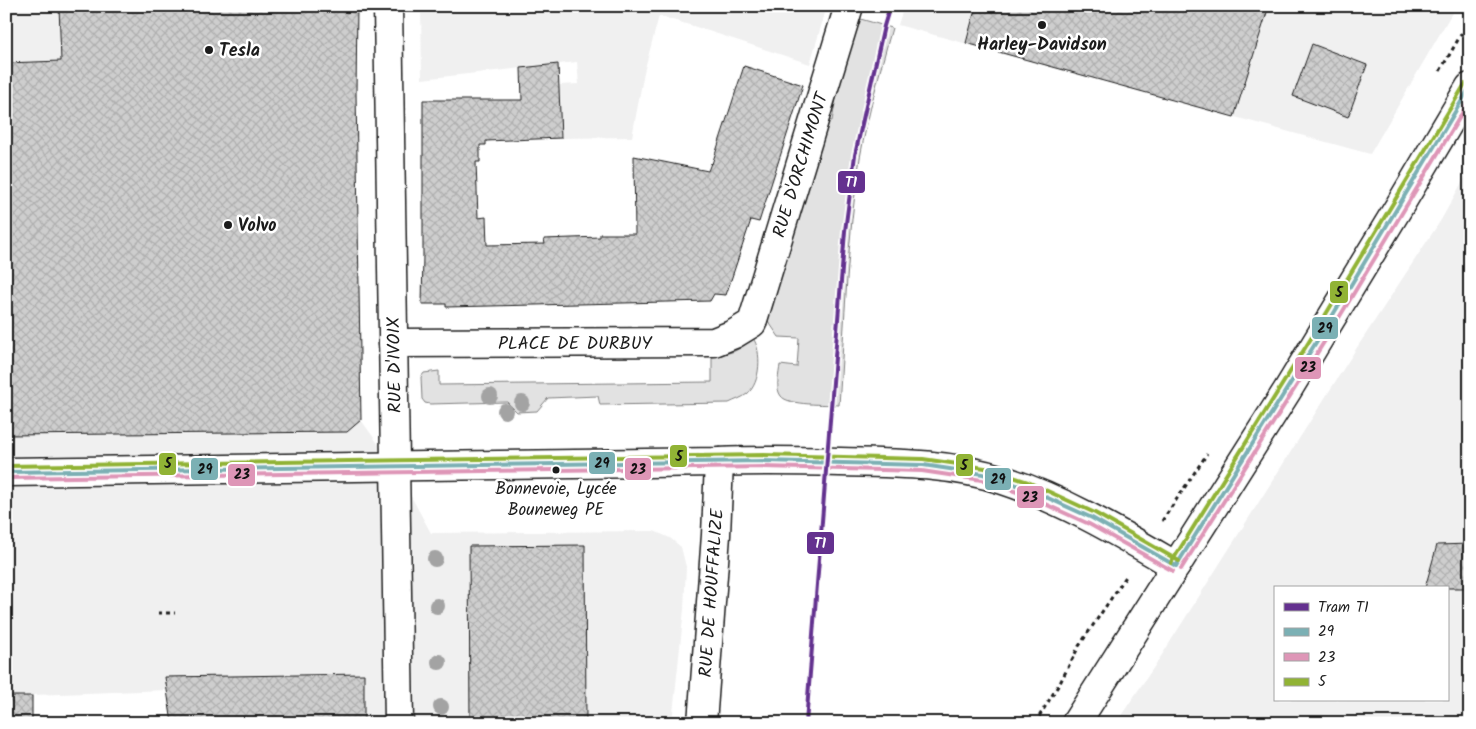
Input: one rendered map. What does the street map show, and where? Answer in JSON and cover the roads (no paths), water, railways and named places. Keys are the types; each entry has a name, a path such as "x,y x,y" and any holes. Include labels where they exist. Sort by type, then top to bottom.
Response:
{"main road":[{"name":"RUE D'IVOIX","path":"388,6 399,723"},
{"name":"RUE D'ORCHIMONT","path":"752,323 849,6"},
{"path":"1076,723 1292,382 1400,206 1470,87"},
{"name":"PLACE DE DURBUY","path":"393,344 714,342 734,334 752,323"},
{"path":"6,472 782,460 903,463 953,469 1002,480 1082,513 1176,566"},
{"name":"RUE DE HOUFFALIZE","path":"702,723 716,535 719,462"}],"tram line":[{"name":"T1","path":"806,723 845,231 855,155 890,6"}],"place":[{"name":"Harley-Davidson","path":"1042,25"},
{"name":"Tesla","path":"209,50"},
{"name":"Volvo","path":"228,225"},
{"name":"Bonnevoie, Lycée Bouneweg PE","path":"556,470"}]}
